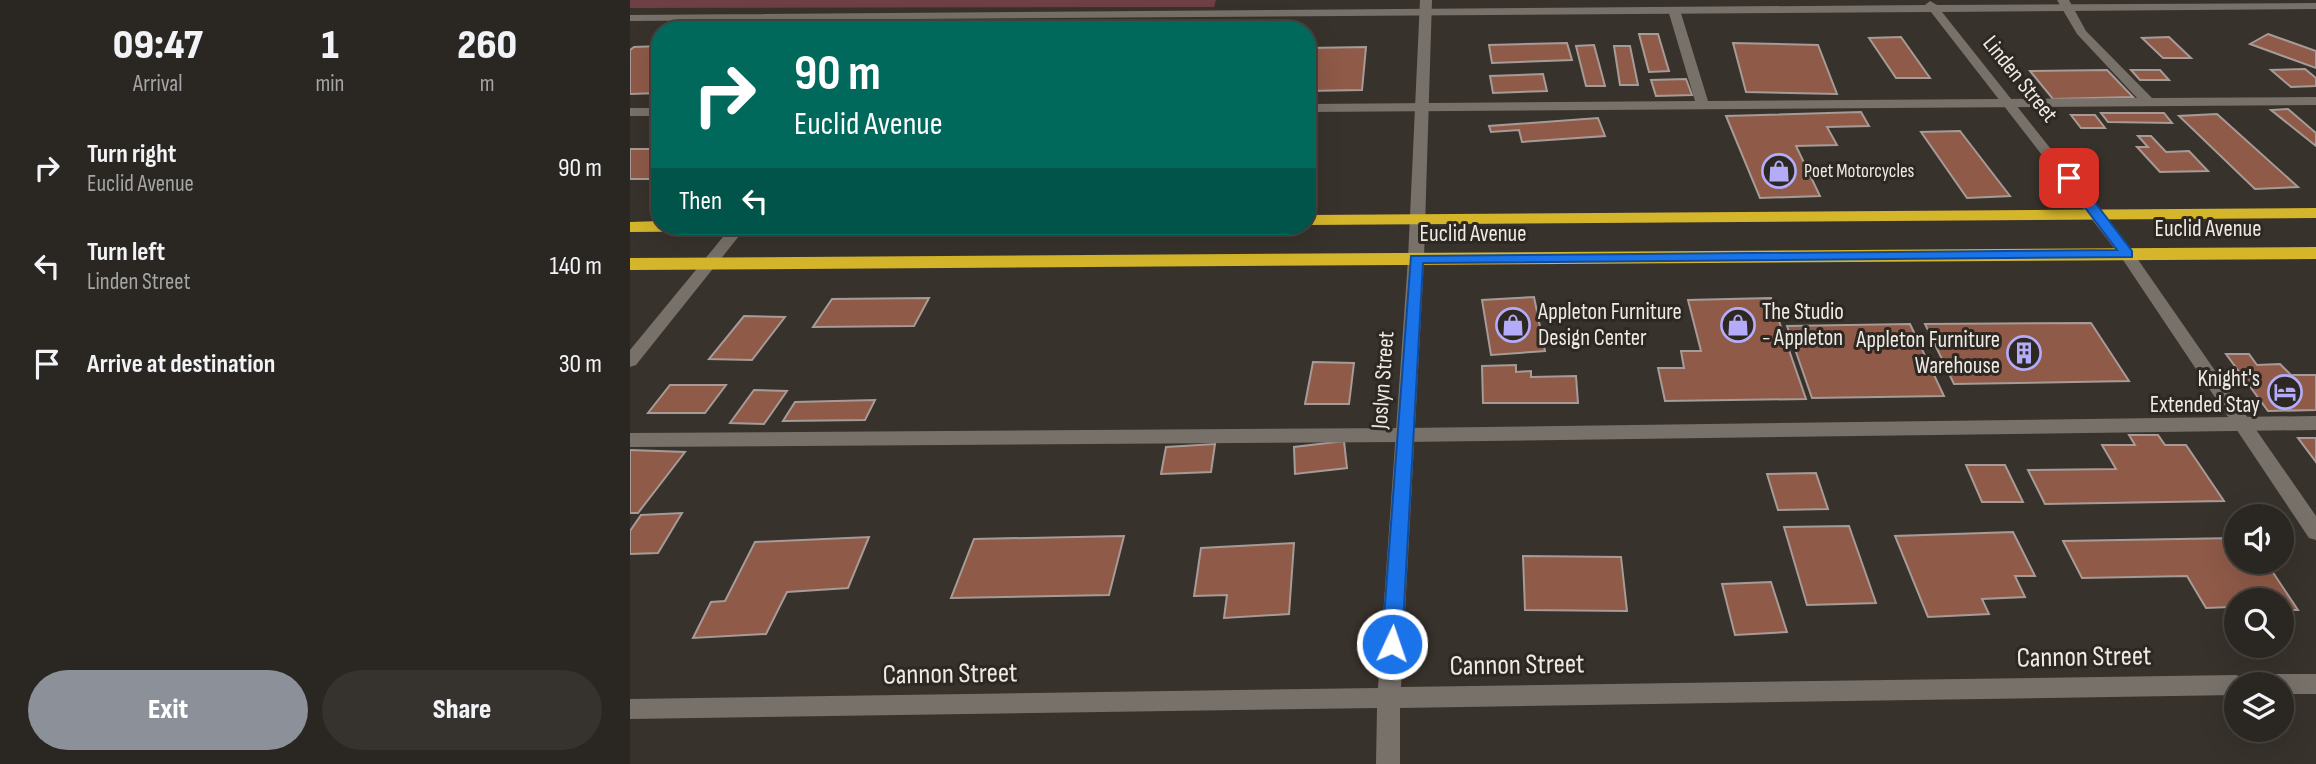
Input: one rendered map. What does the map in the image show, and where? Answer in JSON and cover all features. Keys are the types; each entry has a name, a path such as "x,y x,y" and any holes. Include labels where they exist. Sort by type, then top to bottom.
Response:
{"highway":[{"name":"Euclid Avenue","path":"1316,220 2316,213"},
{"path":"630,227 651,227"},
{"name":"Euclid Avenue","path":"630,264 2316,253"}],"street":[{"path":"2067,4 2081,32 2148,102"},
{"path":"630,18 1425,6 1674,10 2067,4 2316,6"},
{"name":"Linden Street","path":"1930,5 2011,103 2127,254 2316,532"},
{"name":"Joslyn Street","path":"1388,764 1389,696 1416,259 1425,6"},
{"path":"1674,10 1703,106"},
{"path":"904,21 909,15"},
{"path":"1316,108 2316,101"},
{"path":"630,112 651,112"},
{"path":"630,361 732,235"},
{"path":"630,440 1404,435 2316,423"},
{"path":"2294,684 2316,684"},
{"name":"Cannon Street","path":"630,709 2224,685"}],"shaded area":[{"path":"630,0 1216,0 1214,7 630,8"}],"building":[{"path":"1639,34 1658,34 1669,71 1649,72"},
{"path":"2268,34 2316,51 2316,68 2250,44"},
{"path":"1901,37 1930,78 1896,78 1869,38"},
{"path":"2169,37 2191,58 2163,58 2142,38"},
{"path":"1567,43 1572,60 1492,63 1489,45"},
{"path":"1733,43 1818,45 1837,94 1746,92"},
{"path":"1594,45 1605,86 1586,86 1576,46"},
{"path":"651,46 651,93 630,94 630,50 634,47"},
{"path":"1614,46 1630,46 1638,85 1620,85"},
{"path":"1366,47 1362,90 1316,91 1316,48"},
{"path":"2305,69 2316,78 2316,86 2291,87 2271,70"},
{"path":"2107,70 2133,97 2053,99 2030,71"},
{"path":"2131,70 2160,70 2169,80 2140,80"},
{"path":"1543,74 1547,91 1493,93 1490,76"},
{"path":"1686,79 1692,95 1656,96 1651,80"},
{"path":"2288,109 2316,133 2316,146 2271,110"},
{"name":"Poet Motorcycles","path":"1861,112 1869,126 1827,127 1837,145 1796,146 1820,196 1760,198 1726,116"},
{"path":"2101,113 2164,113 2172,123 2108,122"},
{"path":"2217,114 2298,187 2255,189 2179,116"},
{"path":"2071,115 2095,115 2105,128 2081,128"},
{"path":"1598,118 1605,136 1522,142 1519,130 1491,132 1489,126"},
{"path":"1960,131 2010,196 1967,198 1921,132"},
{"path":"2138,136 2151,136 2166,152 2189,151 2208,171 2160,172 2137,147 2148,147"},
{"path":"630,149 651,149 651,179 630,179"},
{"name":"Appleton Furniture Design Center","path":"1534,297 1545,351 1491,355 1482,300"},
{"path":"929,298 914,326 813,327 832,299"},
{"name":"The Studio - Appleton","path":"1771,298 1806,399 1665,401 1658,368 1684,368 1681,351 1701,351 1688,300"},
{"path":"744,316 785,317 752,360 709,359"},
{"name":"Appleton Furniture Warehouse","path":"2091,323 2129,381 1954,384 1925,324"},
{"path":"1910,324 1944,396 1812,398 1787,326"},
{"name":"Knight's Extended Stay","path":"2226,354 2249,354 2257,365 2280,364 2291,375 2316,375 2316,410 2268,411"},
{"path":"1313,362 1354,363 1349,404 1305,404"},
{"path":"1516,365 1516,372 1531,371 1531,377 1576,376 1578,403 1483,403 1482,366"},
{"path":"670,385 726,385 705,413 648,413"},
{"path":"754,390 787,391 764,424 730,423"},
{"path":"875,400 865,420 783,421 795,402"},
{"path":"2129,435 2158,435 2165,445 2186,445 2224,501 2045,504 2028,470 2116,469 2102,445 2135,445"},
{"path":"2298,438 2316,438 2316,462"},
{"path":"1344,441 1347,468 1295,474 1294,447"},
{"path":"1215,444 1211,472 1161,474 1166,447"},
{"path":"630,450 685,452 638,513 630,513"},
{"path":"1966,465 2005,465 2023,502 1982,502"},
{"path":"1816,473 1828,509 1778,510 1767,474"},
{"path":"682,513 658,553 630,554 630,531 641,515"},
{"path":"1849,526 1876,603 1807,605 1784,527"},
{"path":"2013,532 2035,576 2015,576 2025,597 1982,599 1989,614 1928,617 1895,536"},
{"path":"1124,536 1109,595 951,598 974,539"},
{"path":"869,537 848,588 787,592 766,634 693,638 711,602 725,601 755,542"},
{"path":"2224,538 2224,574 2274,574 2283,588 2224,588 2224,607 2206,608 2187,576 2082,578 2063,541"},
{"path":"1294,543 1289,614 1224,618 1227,595 1194,596 1201,548"},
{"path":"1523,556 1621,557 1627,611 1525,610"},
{"path":"1771,582 1787,632 1735,635 1722,584"}],"place":[{"name":"Poet Motorcycles","path":"1779,171"},
{"name":"Appleton Furniture Design Center","path":"1513,325"},
{"name":"The Studio - Appleton","path":"1738,325"},
{"name":"Appleton Furniture Warehouse","path":"2024,353"},
{"name":"Knight's Extended Stay","path":"2285,392"}],"route":[{"path":"1392,644 1416,259 2127,254 2069,178"}]}
